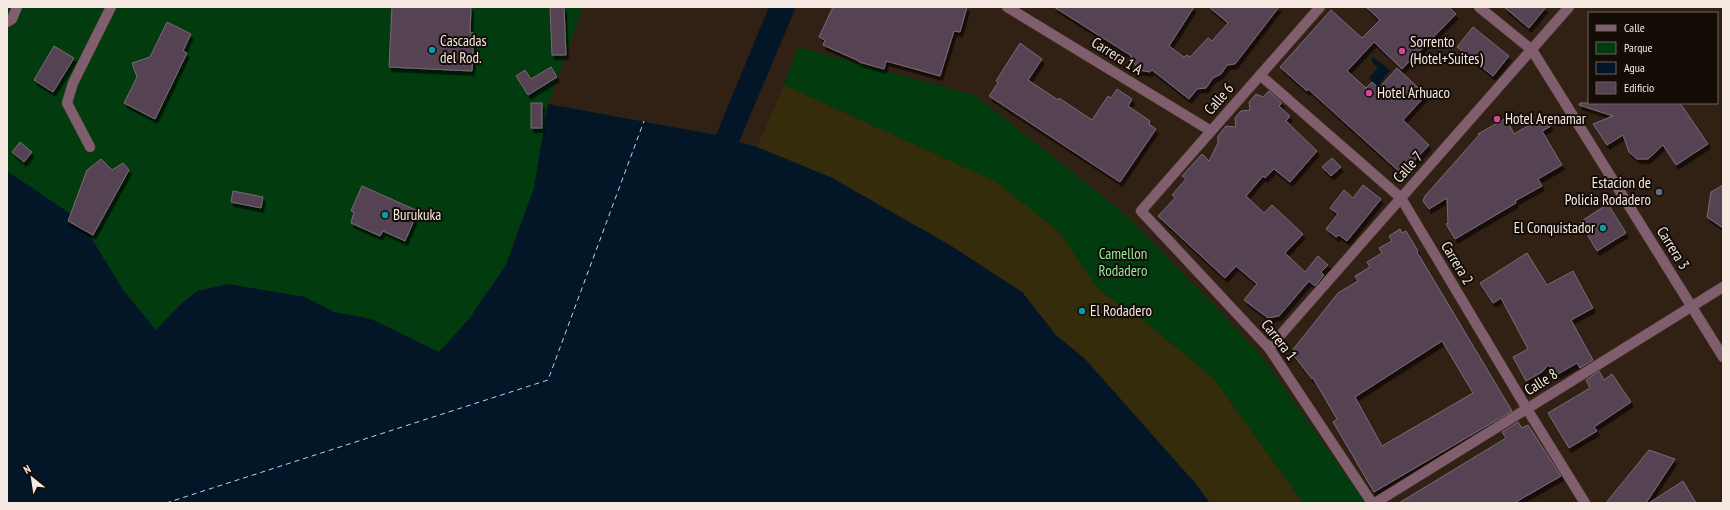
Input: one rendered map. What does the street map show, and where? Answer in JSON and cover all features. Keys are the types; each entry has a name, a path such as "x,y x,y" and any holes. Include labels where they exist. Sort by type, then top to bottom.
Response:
{"street":[{"path":"7,22 12,19 17,7"},
{"path":"90,147 67,103 73,83 111,7"},
{"name":"Carrera 1 A","path":"1007,7 1211,132"},
{"name":"Calle 6","path":"1141,212 1320,7"},
{"name":"Carrera 3","path":"1479,7 1532,50 1723,357"},
{"name":"Calle 7","path":"1269,348 1569,7"},
{"name":"Carrera 2","path":"1260,76 1400,198 1585,503"},
{"name":"Carrera 1","path":"1141,212 1269,348 1372,503"},
{"name":"Calle 8","path":"1375,503 1723,288"}],"green space":[{"path":"7,7 583,7 548,104 534,188 506,265 469,319 439,352 371,319 334,312 305,297 228,284 197,291 180,305 156,330 123,290 81,221 7,171"},
{"name":"Camellon Rodadero","path":"798,47 975,95 1110,202 1133,222 1256,349 1366,503 1303,503 1213,378 1154,329 1098,289 1059,232 996,182 784,85"}],"sand":[{"name":"El Rodadero","path":"784,85 996,182 1059,232 1098,289 1154,329 1213,378 1303,503 1210,503 1195,483 1085,359 1056,335 1022,292 948,244 832,178 757,147"}],"water":[{"path":"769,7 796,7 739,142 757,147 832,178 948,244 1022,292 1056,335 1085,359 1195,483 1210,503 7,503 7,171 81,221 123,290 156,330 180,305 197,291 228,284 305,297 334,312 371,319 439,352 469,319 506,265 534,188 548,104 716,135"},
{"path":"1373,57 1390,70 1377,87 1369,78 1378,68 1371,61"}],"building":[{"name":"Cascadas del Rod.","path":"392,7 471,7 470,33 474,33 472,71 389,67"},
{"path":"550,7 564,7 566,55 552,55"},
{"path":"833,7 967,7 960,32 954,31 940,76 886,61 884,69 859,62 823,45 825,40 819,37"},
{"path":"1054,7 1194,7 1169,46 1184,57 1187,55 1190,57 1208,38 1212,41 1228,23 1209,7 1279,7 1235,64 1227,65 1221,74 1213,78 1206,88 1197,89 1189,99 1152,70 1150,72 1138,70 1130,55"},
{"path":"1366,7 1449,7 1456,14 1402,69 1374,42 1347,71 1366,88 1372,82 1379,88 1397,68 1426,95 1403,120 1429,145 1402,174 1308,89 1307,91 1280,67 1331,10 1362,38 1380,20"},
{"path":"1504,7 1546,7 1529,28"},
{"path":"167,22 191,34 183,51 187,53 155,119 124,103 137,77 132,63 150,57"},
{"path":"1473,27 1509,56 1493,76 1457,47"},
{"path":"1020,43 1042,59 1028,80 1058,100 1059,98 1092,120 1108,96 1111,98 1117,89 1132,99 1128,106 1150,121 1149,124 1156,129 1120,182 989,96 998,83 996,81"},
{"path":"54,46 74,58 53,92 34,80"},
{"path":"551,67 557,77 528,95 516,76 525,70 531,79"},
{"path":"1269,91 1282,103 1279,106 1290,116 1286,121 1317,151 1290,182 1274,169 1265,178 1263,176 1246,196 1264,213 1272,205 1303,234 1285,253 1305,272 1318,256 1328,265 1321,272 1324,275 1315,286 1309,281 1279,316 1268,318 1244,300 1257,284 1236,266 1225,278 1158,216 1175,198 1172,195 1186,179 1182,176 1202,154 1209,161 1218,143 1218,136 1226,126 1236,127 1235,118 1241,111 1250,110 1249,102 1256,94 1263,97"},
{"path":"531,103 542,103 542,128 531,128"},
{"path":"1580,103 1681,104 1708,144 1676,165 1663,145 1648,159 1637,159 1629,152 1623,135 1607,145 1593,124 1613,116 1579,105"},
{"path":"1545,116 1551,126 1542,131 1562,165 1538,179 1542,186 1515,201 1516,203 1455,239 1446,224 1448,223 1447,198 1429,209 1423,201 1425,196 1479,135 1478,134 1506,118 1514,134"},
{"path":"20,142 32,152 24,162 12,152"},
{"path":"1332,158 1341,167 1331,176 1322,167"},
{"path":"101,159 112,170 123,163 129,170 93,235 68,221 87,170"},
{"path":"1363,185 1381,199 1347,241 1339,235 1336,237 1326,229 1338,214 1330,208 1344,190 1353,198"},
{"path":"1723,185 1723,228 1707,217 1711,192"},
{"name":"Burukuka","path":"362,186 418,211 405,241 383,231 380,236 351,223 354,212 351,211"},
{"path":"233,191 263,197 261,208 231,202"},
{"name":"El Conquistador","path":"1608,204 1626,233 1597,251 1580,222"},
{"path":"1400,229 1402,233 1406,231 1512,411 1374,492 1333,422 1337,419 1313,378 1312,379 1291,352 1338,293 1358,281 1355,276 1370,267 1367,262 1382,253 1379,248 1392,241 1389,236","holes":["1442,341 1473,393 1382,446 1355,397"]},
{"path":"1527,253 1547,285 1573,271 1593,308 1571,320 1593,360 1580,368 1577,363 1558,374 1548,365 1542,372 1526,381 1513,357 1528,349 1501,298 1493,303 1480,283"},
{"path":"1599,371 1604,380 1612,374 1631,402 1594,427 1597,431 1569,448 1548,413 1590,388 1586,380"},
{"path":"1518,422 1522,428 1528,425 1561,476 1514,503 1399,503 1506,438 1502,432"},
{"path":"1649,450 1675,459 1646,503 1606,503"},
{"path":"1683,481 1696,503 1649,503"}],"ferry route":[{"path":"166,503 548,380 644,121"}],"place":[{"name":"Cascadas del Rod.","path":"432,50"},
{"name":"Sorrento (Hotel+Suites)","path":"1402,51"},
{"name":"Hotel Arhuaco","path":"1369,93"},
{"name":"Hotel Arenamar","path":"1497,119"},
{"name":"Estacion de Policia Rodadero","path":"1659,192"},
{"name":"Burukuka","path":"385,215"},
{"name":"El Conquistador","path":"1603,228"},
{"name":"El Rodadero","path":"1082,311"}]}
